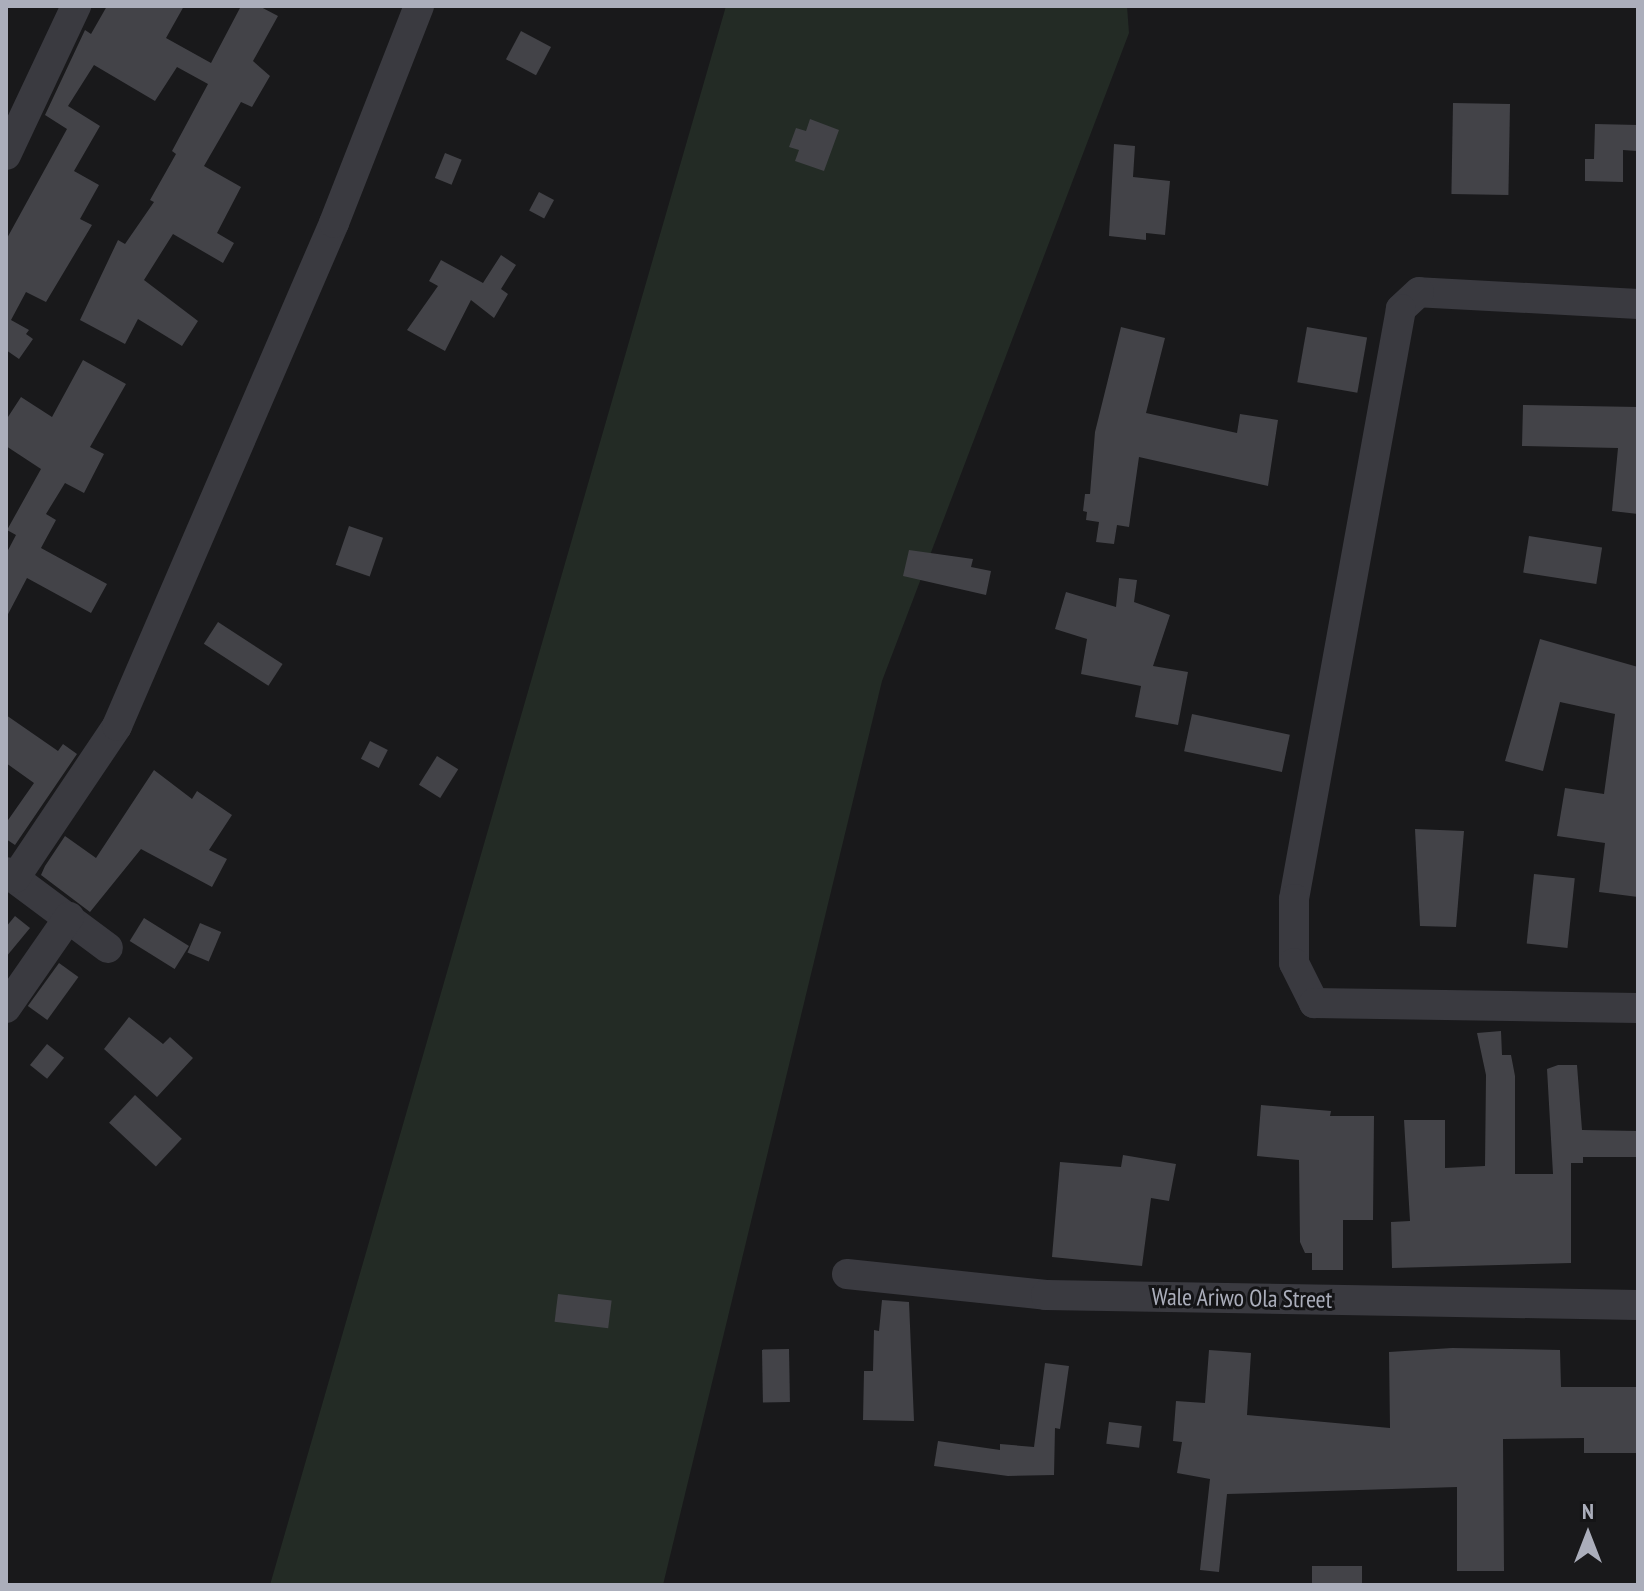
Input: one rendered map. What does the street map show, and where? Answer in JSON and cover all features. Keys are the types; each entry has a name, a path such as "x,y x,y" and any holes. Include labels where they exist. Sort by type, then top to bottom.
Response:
{"street":[{"path":"6,155 76,6"},
{"path":"108,948 10,875 117,726 334,223 419,6"},
{"path":"1638,304 1419,292 1401,309 1294,899 1294,963 1314,1003 1638,1008"},
{"path":"6,1008 69,917"},
{"name":"Wale Ariwo Ola Street","path":"847,1274 1046,1295 1638,1305"}],"shaded area":[{"path":"726,6 1127,6 1129,33 882,681 663,1585 270,1585"}],"building":[{"path":"107,6 184,6 166,38 211,63 241,6 259,6 278,16 253,61 270,76 252,107 241,102 204,166 241,187 217,233 234,243 223,263 173,234 144,280 198,321 182,346 138,319 125,344 80,320 118,240 125,244 154,202 150,200 176,154 172,151 208,84 177,67 155,101 94,65 68,106 100,126 74,171 99,185 80,219 92,225 46,302 26,292 11,320 29,330 26,334 33,339 19,359 6,350 6,240 67,129 45,115 85,30 91,34"},
{"path":"521,31 551,47 536,75 506,59"},
{"path":"1453,103 1510,104 1508,195 1451,194"},
{"path":"810,119 839,130 824,171 795,161 799,150 789,147 796,128 806,131"},
{"path":"1595,124 1638,125 1637,151 1623,150 1623,182 1585,181 1585,159 1594,159"},
{"path":"1114,144 1135,146 1133,177 1170,181 1165,235 1146,233 1146,240 1109,236"},
{"path":"445,153 462,160 452,185 435,178"},
{"path":"539,192 554,200 544,219 529,211"},
{"path":"501,255 516,265 501,289 508,294 494,318 471,300 445,351 407,330 438,286 429,281 441,260 483,283"},
{"path":"1121,327 1165,338 1146,413 1237,433 1240,414 1278,420 1268,486 1139,457 1129,527 1117,525 1114,544 1096,542 1099,522 1086,520 1087,512 1083,511 1085,494 1090,494 1095,432"},
{"path":"1307,327 1367,338 1357,393 1297,382"},
{"path":"83,360 126,384 90,447 104,454 84,493 65,483 46,514 56,520 41,548 107,584 91,613 27,578 6,618 6,554 16,535 7,530 41,469 6,446 6,420 21,397 52,417"},
{"path":"1523,405 1638,407 1638,514 1612,511 1618,448 1522,446"},
{"path":"349,526 383,538 370,576 336,565"},
{"path":"1529,536 1602,548 1596,584 1523,573"},
{"path":"909,550 973,559 971,567 991,571 986,595 903,576"},
{"path":"1119,578 1137,580 1134,602 1170,615 1153,666 1188,672 1178,725 1135,717 1141,686 1081,674 1087,639 1055,629 1066,592 1116,607"},
{"path":"218,622 283,664 268,686 204,644"},
{"path":"1540,639 1638,667 1638,897 1599,892 1605,843 1557,836 1565,788 1604,794 1615,714 1560,702 1543,771 1505,761"},
{"path":"1192,714 1290,735 1282,772 1184,751"},
{"path":"6,715 58,751 63,744 77,754 15,845 6,839 6,823 34,783 6,763"},
{"path":"370,741 388,750 379,768 361,759"},
{"path":"437,756 458,769 440,798 419,785"},
{"path":"154,770 192,799 197,791 232,815 209,850 227,859 212,887 141,849 90,912 41,875 45,866 65,836 96,858"},
{"path":"1415,829 1464,831 1456,927 1420,926"},
{"path":"1534,874 1575,878 1567,948 1527,944"},
{"path":"15,916 30,928 6,957 6,927"},
{"path":"144,918 189,946 175,969 130,941"},
{"path":"200,923 221,932 209,961 187,952"},
{"path":"59,963 78,977 47,1020 28,1006"},
{"path":"129,1017 163,1044 170,1037 193,1058 157,1097 104,1049"},
{"path":"1501,1031 1502,1055 1511,1055 1515,1076 1515,1174 1553,1174 1547,1069 1558,1065 1577,1065 1582,1130 1638,1131 1638,1157 1583,1157 1583,1163 1571,1163 1571,1263 1392,1268 1391,1222 1410,1221 1404,1120 1445,1120 1445,1168 1485,1166 1486,1075 1477,1033"},
{"path":"47,1044 64,1058 47,1079 30,1065"},
{"path":"135,1095 182,1139 156,1166 109,1123"},
{"path":"1261,1105 1331,1111 1330,1116 1374,1116 1373,1220 1343,1220 1343,1270 1312,1270 1312,1253 1305,1253 1300,1242 1299,1160 1257,1156"},
{"path":"1123,1155 1176,1164 1169,1201 1151,1198 1142,1266 1052,1257 1060,1162 1121,1167"},
{"path":"558,1294 612,1301 608,1328 555,1322"},
{"path":"882,1300 909,1302 914,1421 863,1420 864,1371 873,1371 874,1330 879,1331"},
{"path":"1452,1348 1560,1350 1561,1387 1638,1387 1638,1453 1584,1453 1584,1438 1503,1439 1504,1571 1457,1571 1457,1487 1227,1494 1219,1572 1200,1570 1210,1479 1177,1473 1182,1442 1173,1441 1176,1401 1205,1403 1209,1350 1251,1353 1247,1415 1390,1428 1389,1352"},
{"path":"762,1349 789,1349 790,1402 763,1402"},
{"path":"1045,1363 1069,1366 1060,1429 1055,1428 1054,1475 1008,1476 934,1466 938,1441 1000,1450 1000,1444 1034,1447"},
{"path":"1109,1422 1142,1426 1139,1448 1106,1444"},
{"path":"1312,1566 1362,1566 1362,1585 1312,1585"}]}
